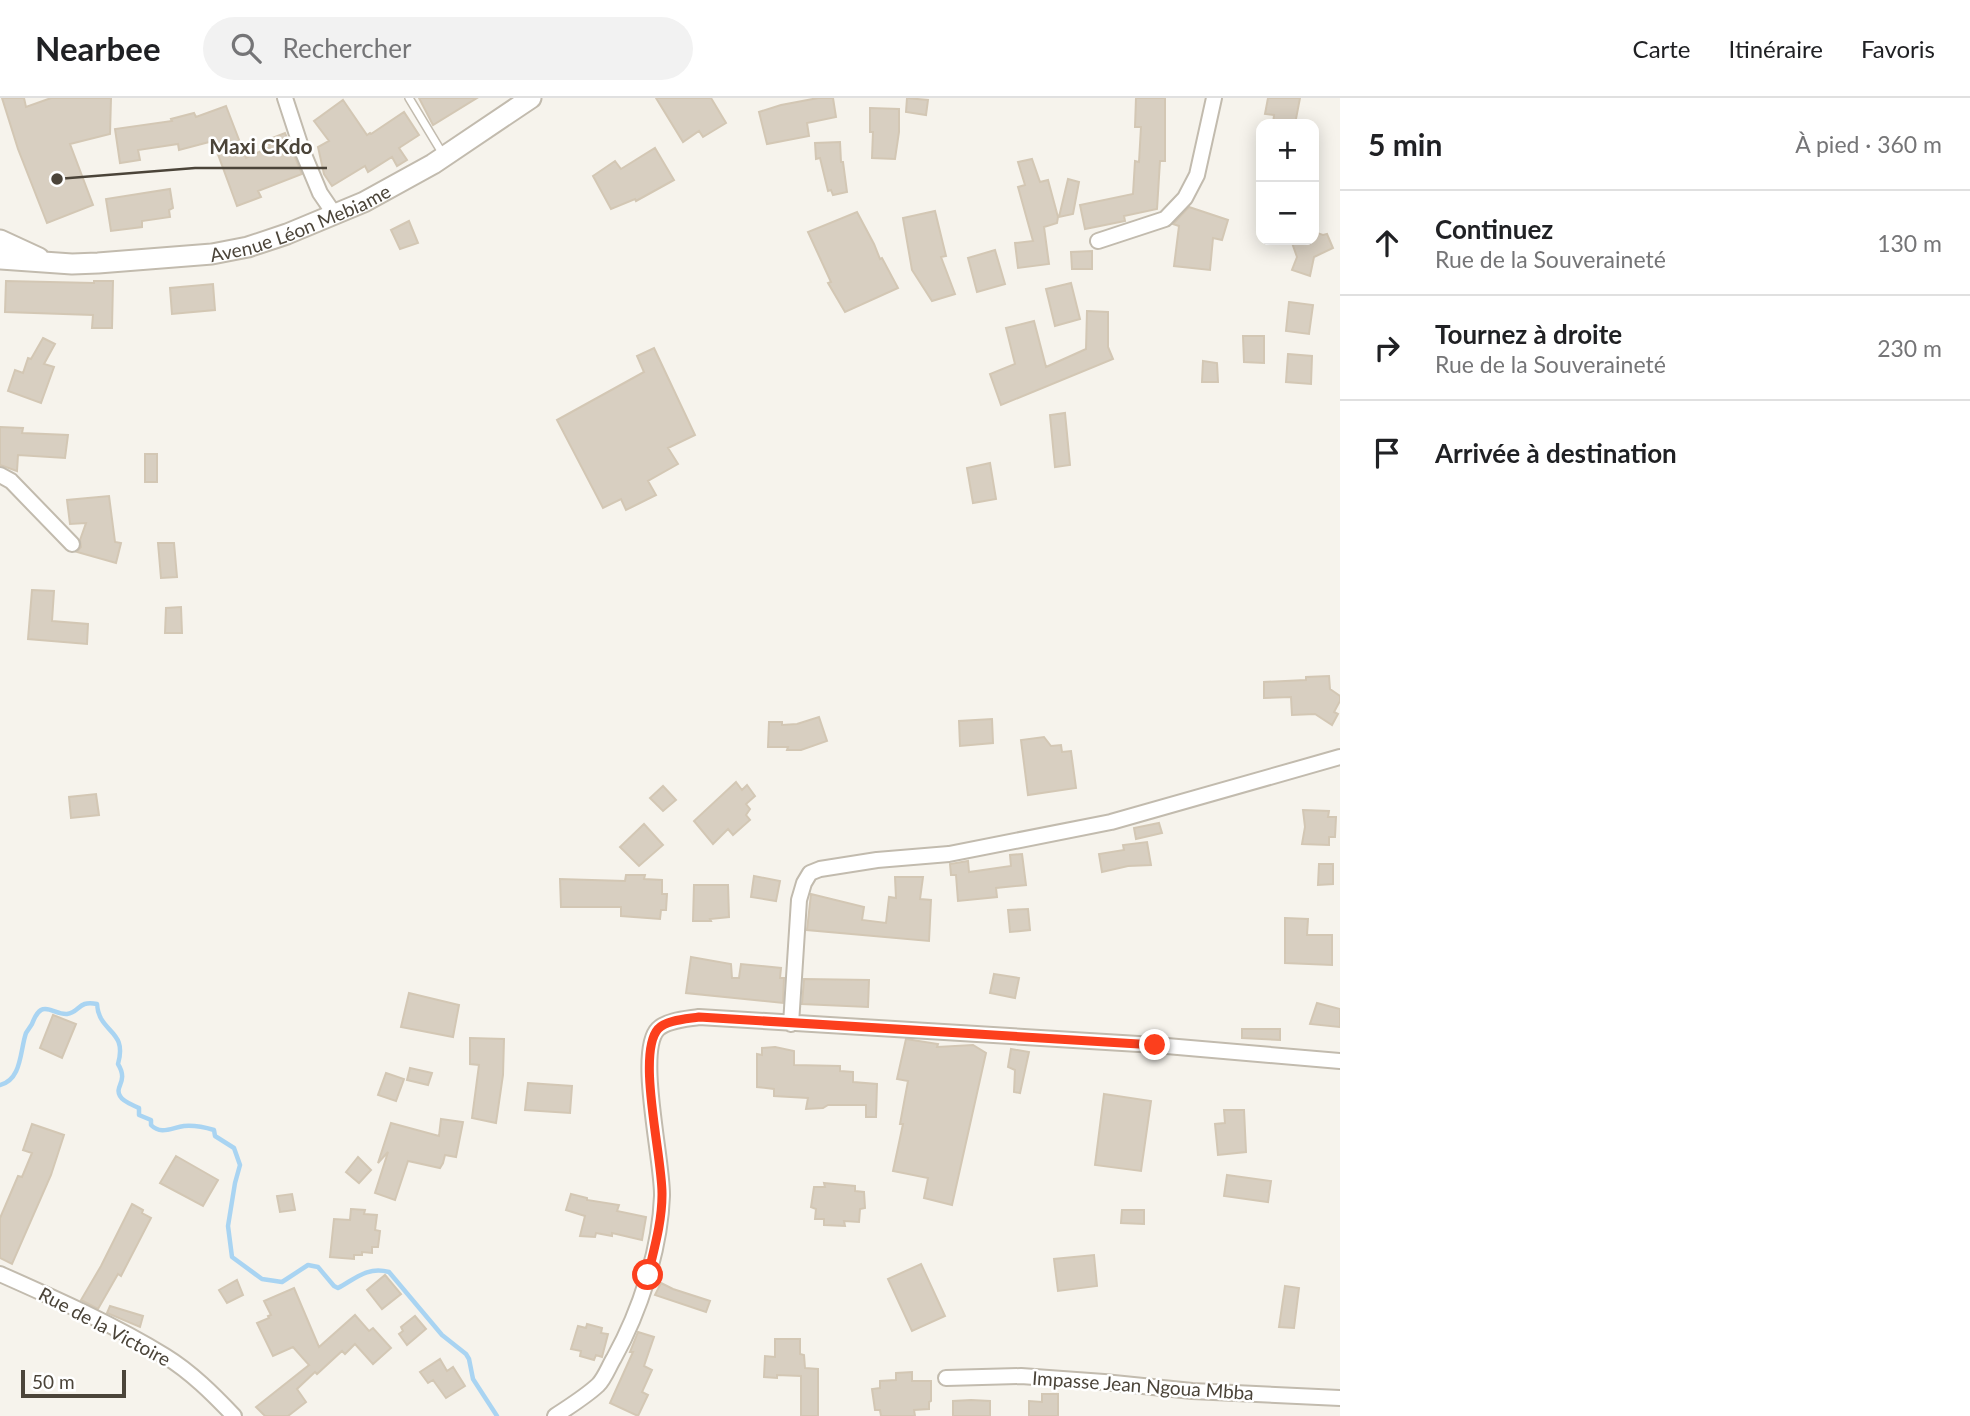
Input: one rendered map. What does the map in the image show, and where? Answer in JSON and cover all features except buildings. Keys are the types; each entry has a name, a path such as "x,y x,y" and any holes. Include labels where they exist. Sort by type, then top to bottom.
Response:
{"street":[{"path":"285,98 320,193 335,215"},
{"name":"Avenue Léon Mebiame","path":"43,260 72,264 98,263 212,254 248,247 364,202 444,156 531,98"},
{"path":"1098,241 1165,219 1185,198 1197,175 1214,98"},
{"path":"0,240 43,260"},
{"path":"0,259 43,260"},
{"path":"0,475 10,481 72,544"},
{"path":"791,1024 799,900 803,883 810,873 877,860 949,853 1111,822 1340,757"},
{"path":"555,1416 582,1399 600,1383 633,1323 648,1275 662,1195 650,1071 651,1044 658,1028 671,1022 699,1017 1155,1045 1340,1061"},
{"name":"Rue de la Victoire","path":"0,1274 165,1356 198,1380 234,1416"},
{"name":"Impasse Jean Ngoua Mbba","path":"946,1378 1033,1377 1192,1391 1340,1398"}],"lane":[{"path":"409,98 444,156"}],"waterway":[{"path":"0,1085 7,1082 16,1071 26,1033 39,1011 47,1009 67,1014 83,1005 97,1004 99,1014 119,1044 121,1098 139,1108 139,1115 151,1120 151,1125 159,1130 188,1126 207,1128 214,1130 215,1136 234,1148 240,1165 228,1226 232,1257 262,1279 282,1282 308,1265 318,1267 338,1288 368,1272 389,1272 442,1335 466,1354 473,1379 497,1416"}],"place":[{"name":"Maxi CKdo","path":"57,179"}],"route":[{"path":"648,1275 662,1195 652,1106 651,1044 658,1028 671,1022 699,1017 1155,1045"}]}
